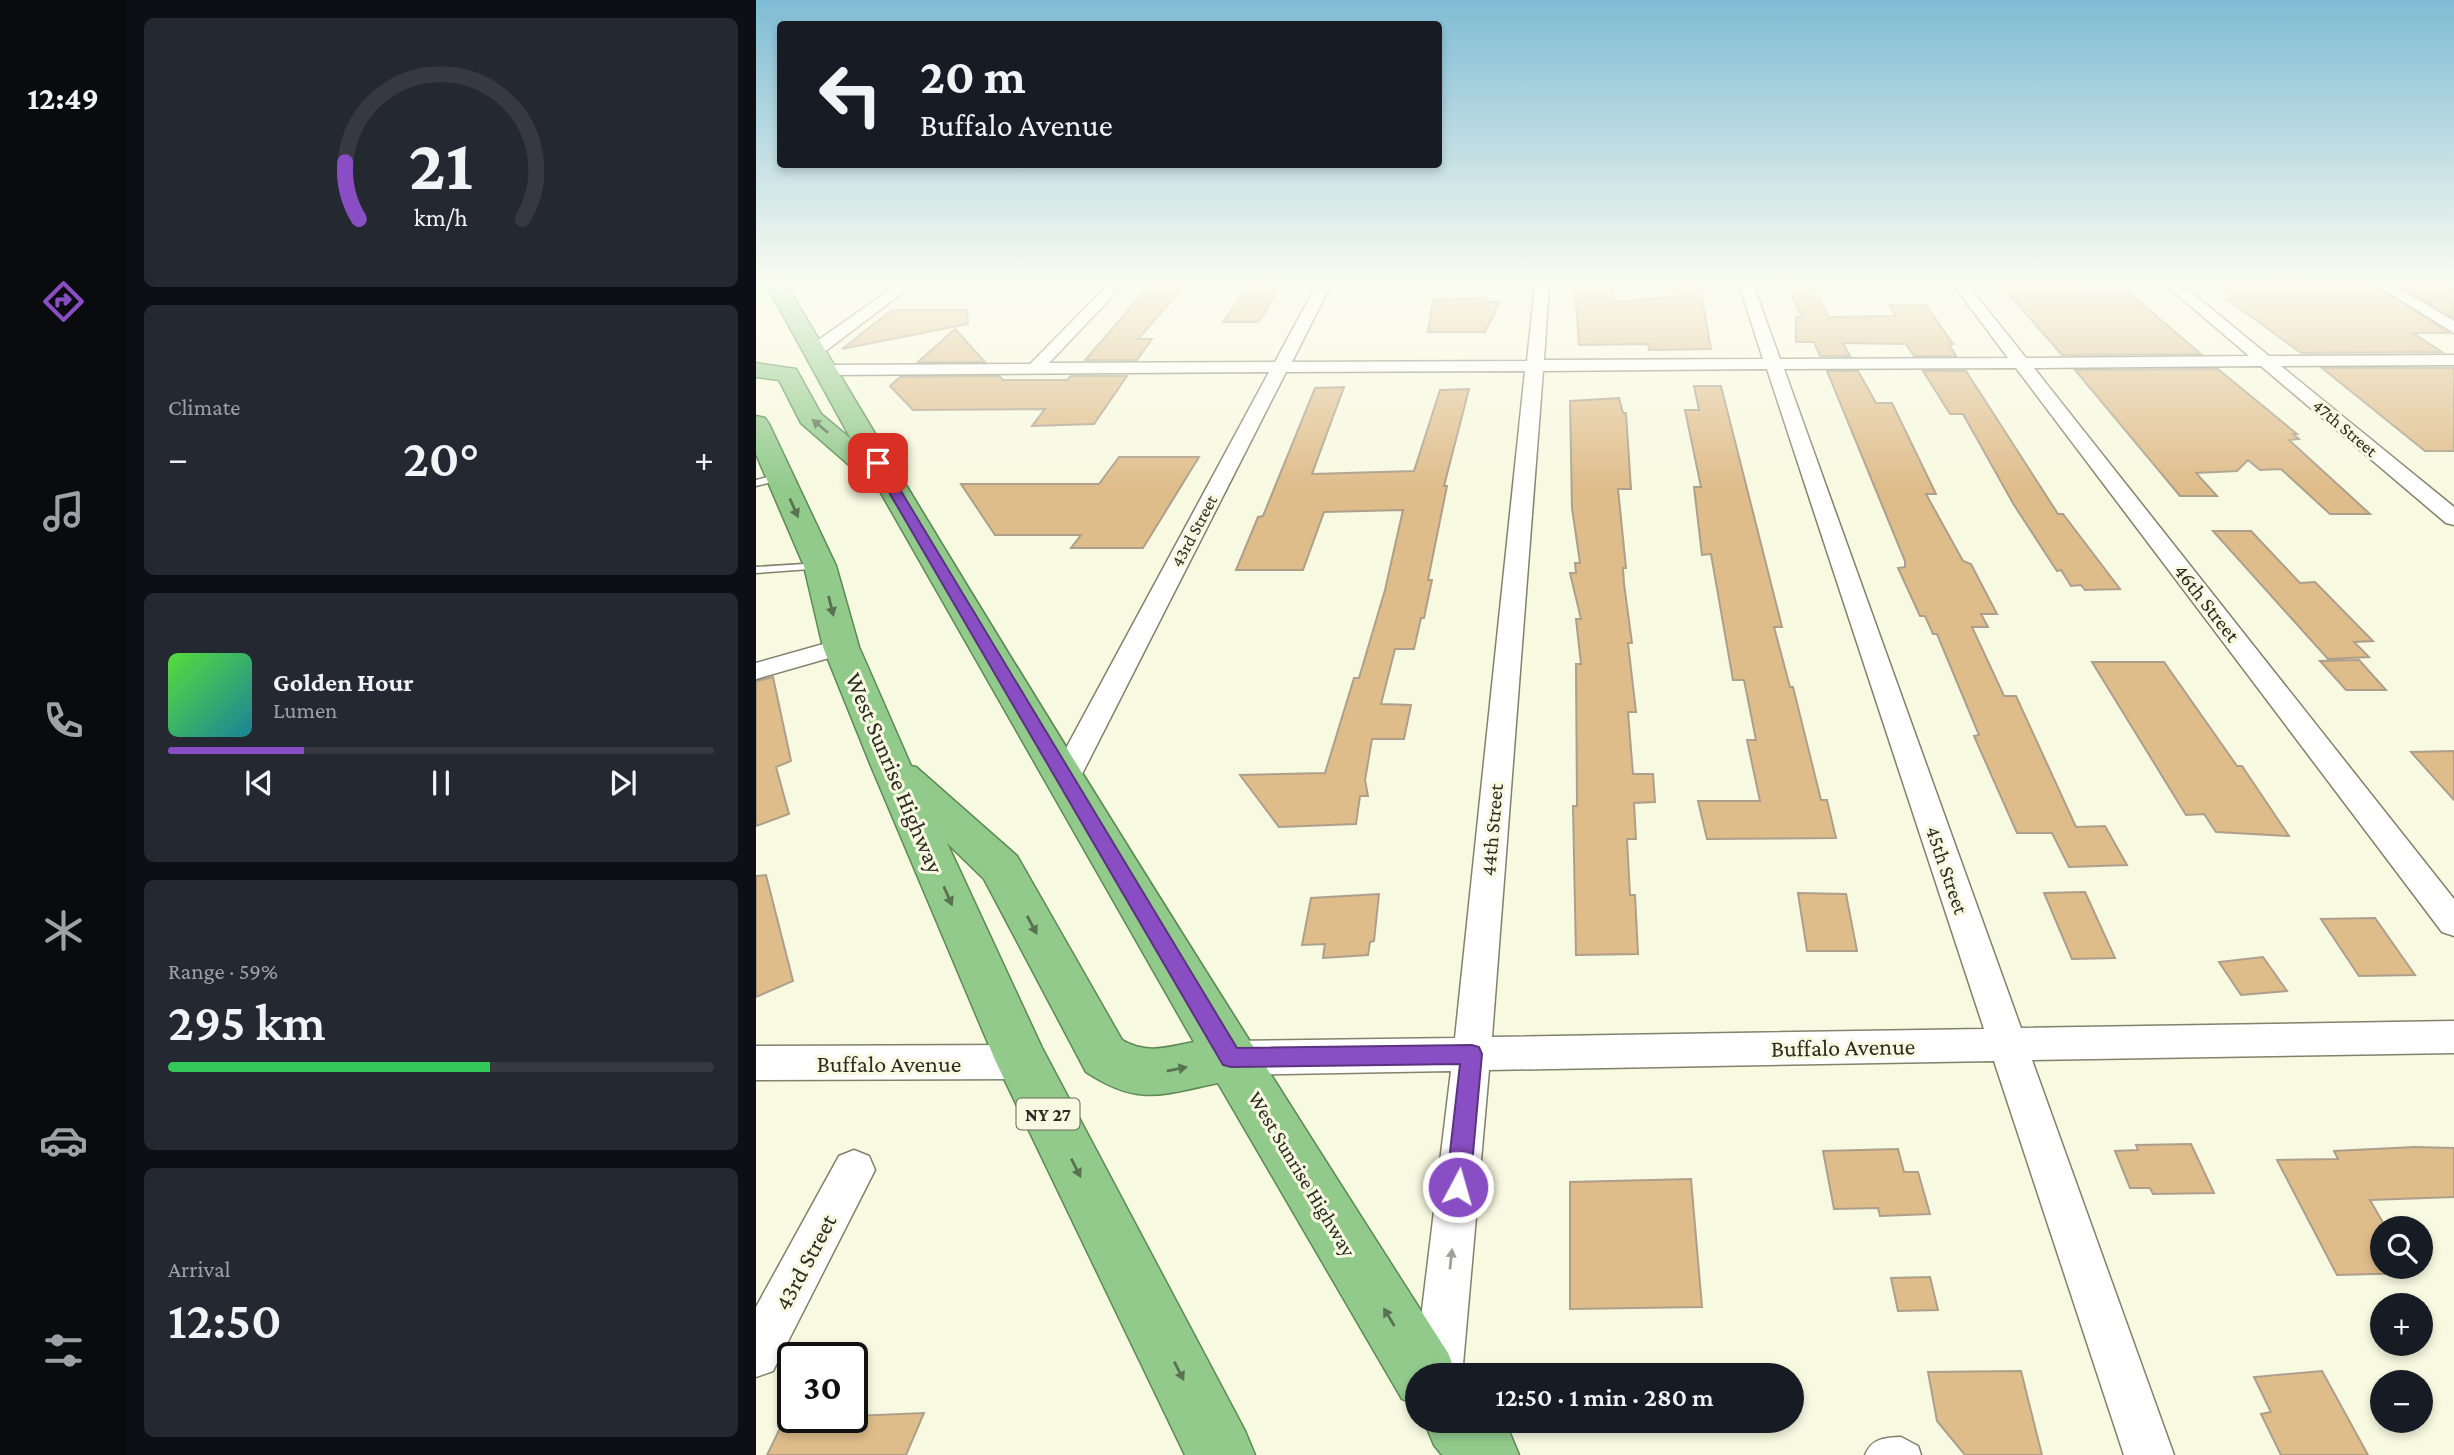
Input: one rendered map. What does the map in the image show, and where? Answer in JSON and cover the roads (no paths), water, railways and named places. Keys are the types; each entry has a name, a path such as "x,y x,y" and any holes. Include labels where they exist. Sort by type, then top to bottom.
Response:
{"highway":[{"name":"West Sunrise Highway","path":"816,352 891,486 1231,1058 1417,1363"},
{"path":"756,370 788,374 810,418 891,486"},
{"name":"West Sunrise Highway","path":"758,433 768,480 820,566 841,647 1022,1062 1221,1455"},
{"path":"891,766 1002,868 1104,1056 1128,1071 1155,1073 1231,1058"},
{"path":"1468,1433 1485,1455"}],"street":[{"path":"820,361 830,352"},
{"path":"1034,369 1051,352"},
{"name":"43rd Street","path":"1065,778 1288,352"},
{"name":"44th Street","path":"1439,1363 1472,1054 1536,352"},
{"name":"45th Street","path":"1770,352 2150,1455"},
{"name":"46th Street","path":"2012,352 2454,923"},
{"name":"47th Street","path":"2254,352 2454,518"},
{"path":"820,361 1034,369 2454,360"},
{"path":"756,671 841,647"},
{"name":"Buffalo Avenue","path":"1231,1058 2454,1037"},
{"name":"Buffalo Avenue","path":"756,1063 1022,1062"},
{"name":"43rd Street","path":"756,1354 854,1170"}],"lane":[{"path":"756,569 820,566"},
{"path":"1877,1455 1881,1451 1901,1449 1909,1455"}]}
